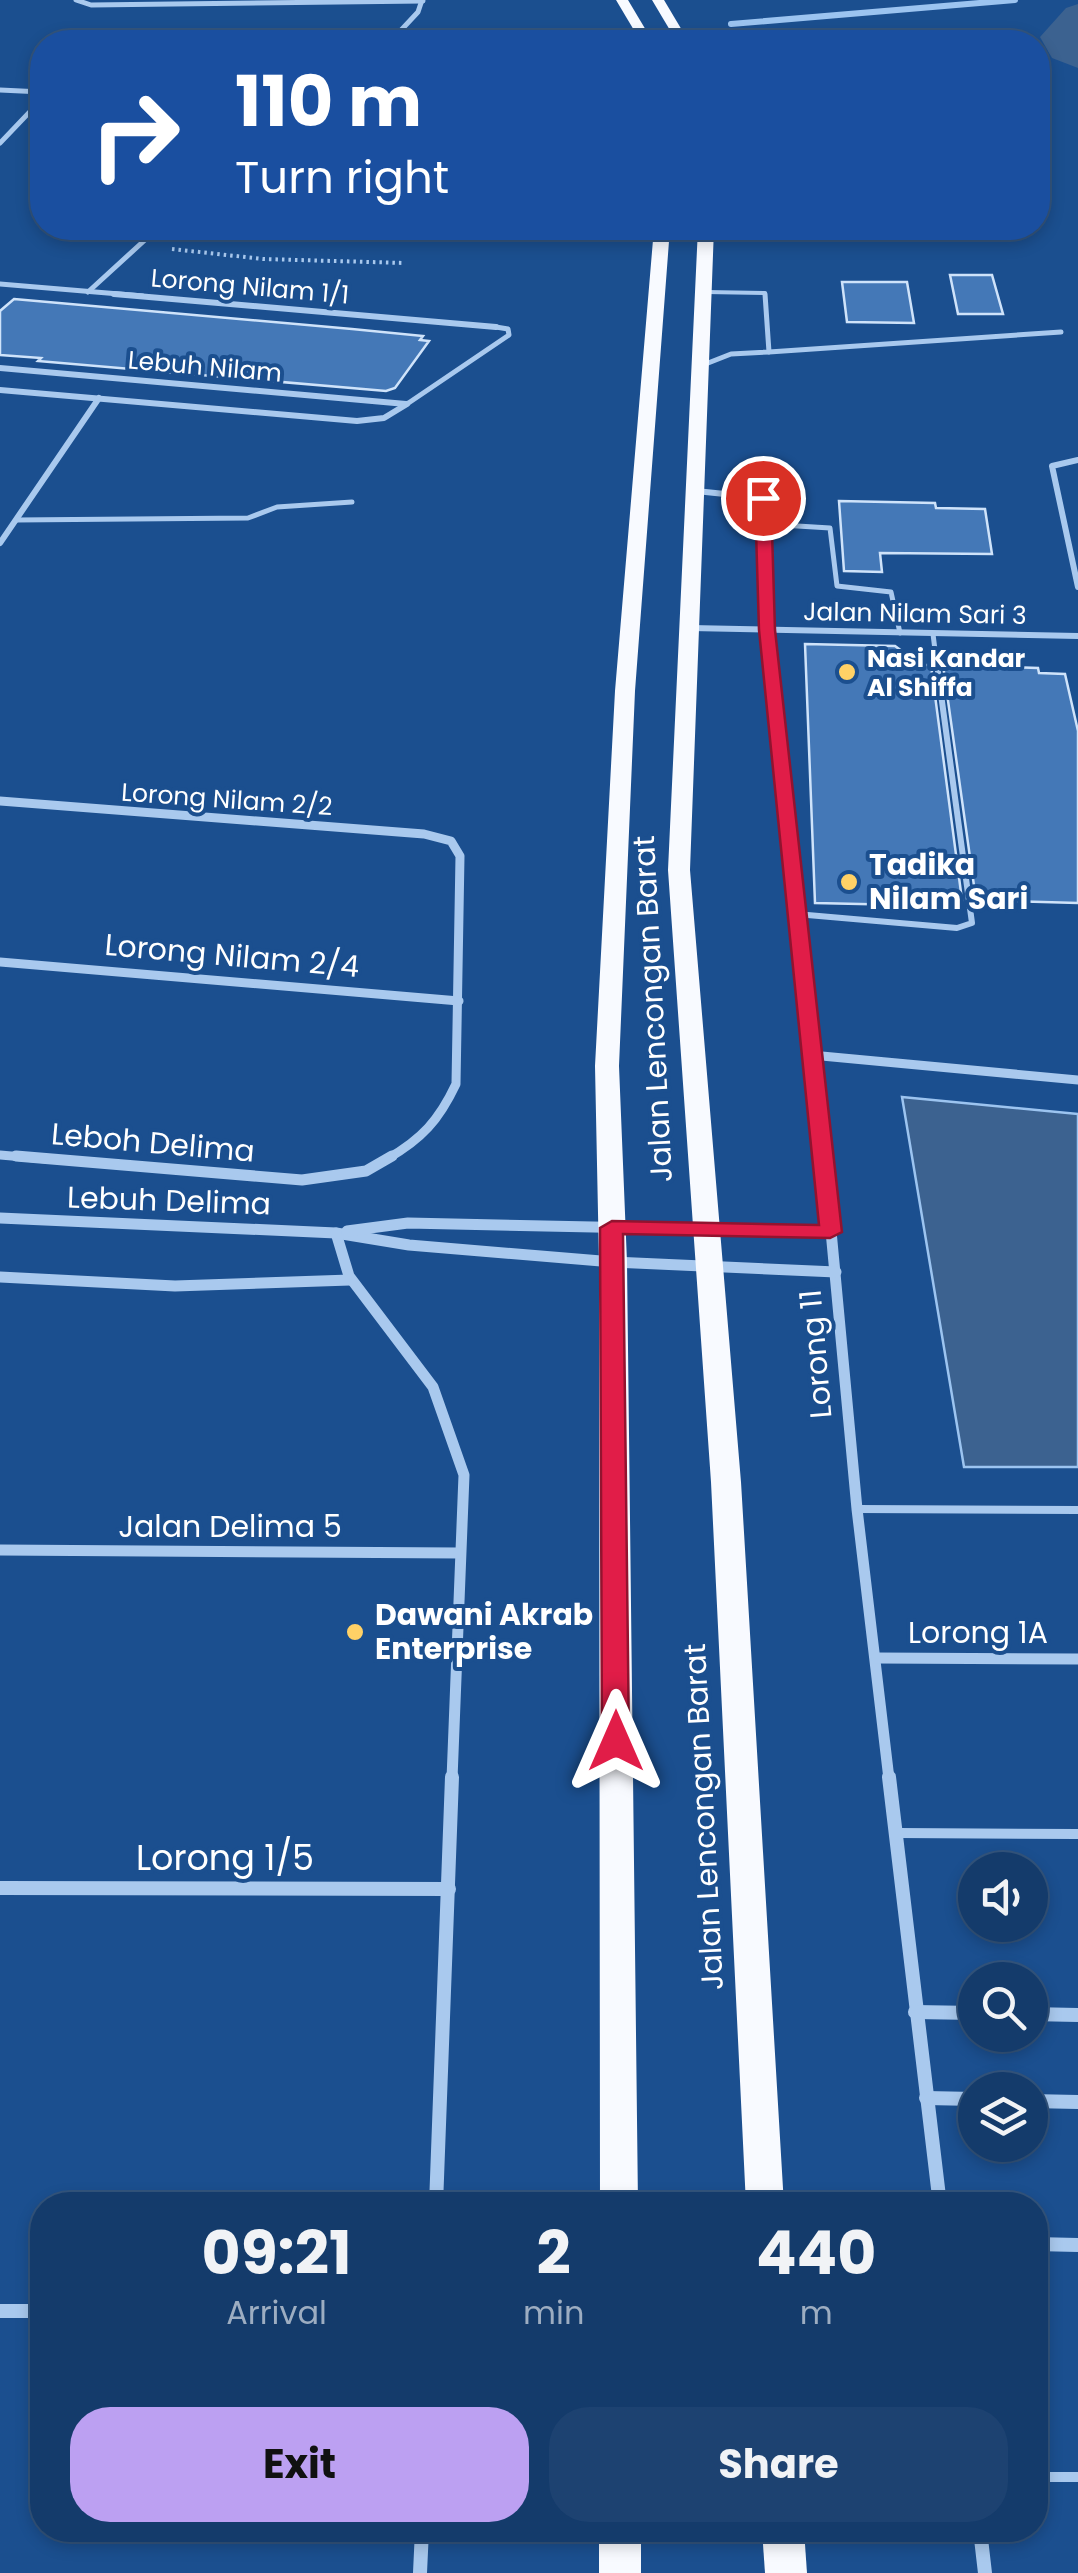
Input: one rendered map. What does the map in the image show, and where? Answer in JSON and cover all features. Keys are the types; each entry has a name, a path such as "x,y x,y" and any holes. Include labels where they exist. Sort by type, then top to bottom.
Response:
{"highway":[{"path":"622,0 640,30"},
{"path":"658,0 676,30"},
{"name":"Jalan Lencongan Barat","path":"618,2192 613,1262 608,1066 625,691 661,240"},
{"name":"Jalan Lencongan Barat","path":"705,240 679,870 743,1758 763,2192"},
{"path":"620,2542 620,2573"},
{"path":"784,2542 786,2573"}],"street":[{"path":"76,0 92,5 423,1"},
{"path":"400,30 423,1"},
{"path":"0,90 30,91"},
{"path":"0,143 30,112"},
{"path":"88,292 142,240"},
{"name":"Lorong Nilam 1/1","path":"0,284 496,327"},
{"name":"Lebuh Nilam","path":"0,368 407,404"},
{"path":"0,390 358,421 384,418 407,404"},
{"path":"0,543 100,398"},
{"path":"1078,460 1052,464 1078,586"},
{"name":"Lorong 11","path":"696,492 763,498 767,630 810,1055 836,1272 857,1509 878,1658 914,2012 938,2192"},
{"path":"1062,513 1078,513"},
{"name":"Jalan Nilam Sari 3","path":"691,628 1078,636"},
{"name":"Lorong Nilam 2/2","path":"0,801 424,834 451,842"},
{"name":"Leboh Delima","path":"0,1155 302,1180 366,1171 408,1147 441,1116 456,1084 460,856 451,842"},
{"name":"Lorong Nilam 2/4","path":"0,962 459,1000"},
{"path":"810,1055 1078,1080"},
{"name":"Lebuh Delima","path":"0,1218 336,1232 410,1245 613,1262 836,1272"},
{"name":"Lebuh Delima","path":"336,1232 408,1223 830,1232"},
{"path":"336,1232 338,1256 350,1280 400,1337 434,1388 464,1476 437,2192"},
{"path":"0,1278 159,1287 277,1286 350,1280"},
{"name":"Jalan Delima 5","path":"0,1550 460,1553"},
{"name":"Lorong 1A","path":"878,1658 1078,1659"},
{"name":"Lorong 1/5","path":"0,1888 449,1889"},
{"path":"914,2012 958,2013"},
{"path":"1048,2014 1078,2014"},
{"path":"926,2098 958,2099"},
{"path":"1048,2101 1078,2102"},
{"path":"1048,2244 1078,2245"},
{"path":"0,2311 30,2311"},
{"path":"420,2573 421,2542"},
{"path":"982,2542 986,2573"}],"lane":[{"path":"701,292 766,293 769,352"},
{"path":"407,404 509,336 508,329 496,327"},
{"path":"700,366 732,354 1061,332"},
{"path":"16,520 248,518 277,507 352,502"},
{"path":"765,524 830,528 837,586 891,592 900,634"},
{"path":"796,914 957,928 972,923 933,634"},
{"path":"857,1509 1078,1510"},
{"path":"898,1833 1078,1834"},
{"path":"1048,2477 1078,2477"}],"path":[{"path":"136,244 263,260 405,263"}],"water":[{"path":"902,1097 1078,1114 1078,1467 964,1467"}],"building":[{"path":"950,275 992,275 1003,314 958,314"},
{"path":"842,282 907,282 914,323 847,322"},
{"path":"14,299 423,336 420,340 429,341 395,388 386,391 38,361 41,358 0,355 0,311"},
{"path":"839,501 935,503 936,508 985,509 992,554 880,553 882,572 844,571"},
{"path":"805,644 895,646 921,665 931,665 962,900 949,900 950,906 815,903"},
{"path":"943,665 1038,668 1039,673 1065,674 1078,731 1078,903 976,900"}],"waterway":[{"path":"731,24 1015,0"},
{"path":"1078,15 1058,37 1065,50 1078,57"}],"place":[{"name":"Nasi Kandar Al Shiffa","path":"847,672"},
{"name":"Tadika Nilam Sari","path":"849,882"},
{"name":"Dawani Akrab Enterprise","path":"355,1632"}],"route":[{"path":"616,1741 612,1228 830,1232 767,630 763,498"}]}
